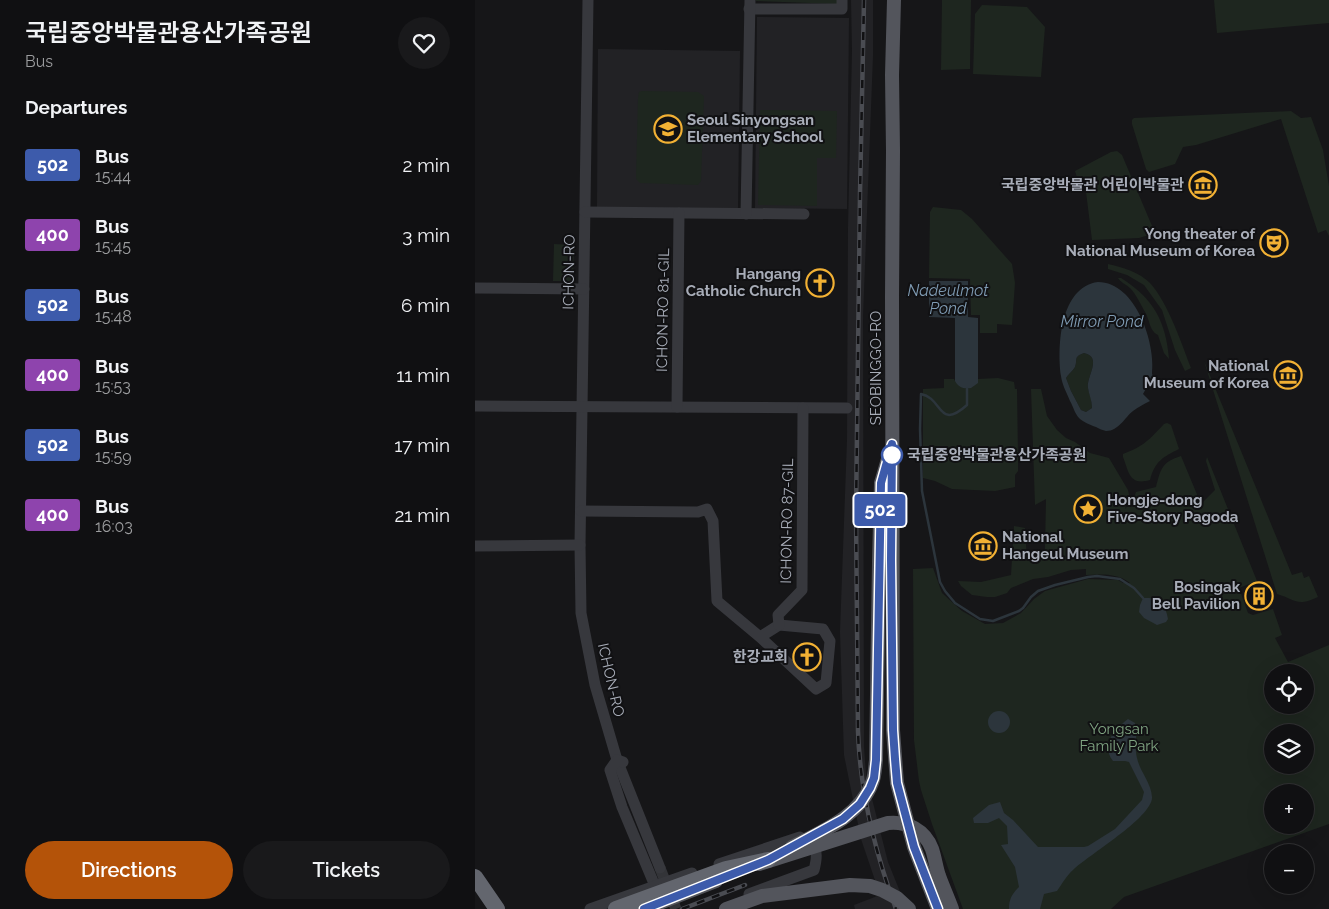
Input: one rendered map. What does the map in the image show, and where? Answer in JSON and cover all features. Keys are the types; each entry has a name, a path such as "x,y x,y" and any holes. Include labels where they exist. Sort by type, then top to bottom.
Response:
{"highway":[{"path":"616,909 726,869 768,860"},
{"path":"475,877 487,903"}],"main road":[{"name":"SEOBINGGO-RO","path":"894,0 892,75 891,560 893,730 897,783 914,847 938,909"},
{"path":"768,860 847,817 862,800 873,783 876,760 881,483 892,444"},
{"path":"644,909 768,860 888,823 899,822 914,827 924,834 930,845 952,909"},
{"path":"725,909 762,896 850,885 870,886 882,890 897,898 909,909"}],"street":[{"name":"ICHON-RO","path":"588,0 580,545 581,613 595,685 617,760 659,868"},
{"path":"746,214 749,4 842,9 842,0"},
{"path":"585,212 804,214"},
{"name":"ICHON-RO 81-GIL","path":"677,408 679,213"},
{"path":"475,288 584,289"},
{"path":"475,406 847,408"},
{"name":"ICHON-RO 87-GIL","path":"779,625 778,615 802,590 803,408"},
{"path":"581,511 698,512 707,509 713,521 717,601 816,688 827,683 830,642 823,629 779,625 760,637"},
{"path":"475,546 580,545"},
{"name":"ICHON-RO","path":"617,760 626,764 672,880"},
{"name":"ICHON-RO","path":"617,760 609,770 655,886"},
{"path":"590,909 800,837 817,850 814,870 731,901 725,909"}],"shaded area":[{"path":"851,0 873,0 873,56 863,317 864,747 866,775 888,862 907,909 855,909 854,905 880,895 861,839 844,755 840,632 847,440"},
{"path":"757,17 849,18 847,209 755,208"},
{"name":"Seoul Sinyongsan Elementary School","path":"598,49 740,51 738,209 597,207"}],"green space":[{"path":"838,0 838,4 756,1"},
{"path":"942,0 971,0 970,69 941,70"},
{"path":"1214,0 1329,0 1329,23 1217,33"},
{"path":"982,5 1027,7 1045,27 1041,77 973,74 975,14"},
{"path":"639,92 698,92 704,96 701,181 698,185 640,183 637,180 638,98"},
{"path":"760,110 837,111 836,158 817,158 817,206 758,205"},
{"path":"1291,111 1301,118 1311,117 1323,150 1329,186 1329,236 1326,230 1318,233 1281,119 1196,145 1183,147 1175,164 1149,172 1146,169 1132,124 1134,118"},
{"path":"1117,151 1122,155 1155,233 1139,238 1092,240 1085,184 1079,184 1075,171 1111,152"},
{"path":"933,207 961,210 972,219 1012,264 1015,283 1012,325 997,324 997,333 980,333 980,315 971,315 970,279 929,278 930,212"},
{"path":"554,244 574,245 573,281 553,281"},
{"path":"1108,264 1136,273 1146,279 1157,291 1168,312 1191,368 1185,371 1175,350 1162,310 1144,285 1127,275 1108,269"},
{"path":"1118,278 1121,278 1142,294 1156,312 1165,333 1169,359 1164,353 1158,335 1151,328 1147,315 1136,296"},
{"path":"1084,353 1090,355 1093,363 1088,384 1092,408 1086,412 1081,410 1066,378 1075,367 1077,357"},
{"path":"1204,361 1292,575 1302,572 1304,578 1309,576 1318,597 1305,602 1297,602 1277,594"},
{"path":"998,378 1014,382 1015,389 1017,389 1018,471 1015,475 1015,487 995,491 952,489 923,478 923,389 944,388 944,379 978,383 978,379"},
{"name":"Yongsan Family Park","path":"1031,389 1041,389 1047,416 1057,430 1066,438 1090,453 1109,458 1128,490 1129,495 1125,509 1133,500 1136,492 1156,487 1159,475 1166,463 1181,456 1201,504 1215,490 1206,461 1207,457 1257,581 1239,588 1248,613 1253,615 1273,609 1282,635 1275,638 1288,662 1329,645 1329,824 1314,829 1314,784 1264,784 1264,834 1301,834 1273,844 1264,844 1264,847 1124,897 1111,909 963,909 932,824 919,781 914,740 913,569 933,568 942,593 962,611 985,624 1003,623 1021,613 1034,599 1045,591 1088,579 1118,580 1123,583 1130,583 1115,576 1103,574 1086,575 1086,569 1071,570 1048,577 1033,579 1011,588 1007,593 995,597 972,595 961,586 958,581 981,582 1011,575 1014,526 1025,528 1027,560 1045,549 1046,499 1035,505"},
{"path":"1167,423 1171,425 1179,449 1160,460 1154,468 1150,480 1138,481 1134,479 1129,472 1123,454 1141,445"}],"water":[{"name":"Nadeulmot Pond","path":"929,281 968,281 968,317 978,318 978,383 971,388 962,388 955,381 955,318 929,317"},
{"name":"Mirror Pond","path":"1098,282 1111,285 1123,292 1133,303 1141,317 1151,347 1153,376 1143,394 1150,401 1130,414 1115,429 1106,431 1079,418 1063,386 1060,349 1064,320 1069,306 1085,286","holes":["1084,353 1090,355 1093,363 1088,388 1092,408 1086,412 1081,410 1066,378 1075,367 1078,356"]},
{"path":"1143,598 1161,602 1167,613 1168,619 1166,622 1157,625 1144,618 1139,612"},
{"path":"999,711 1007,714 1010,722 1007,730 999,733 991,730 988,722 991,714"},
{"path":"1128,719 1135,723 1138,763 1148,782 1152,797 1149,805 1131,825 1073,870 1057,891 1044,894 1040,909 1009,909 1011,897 1019,887 1015,867 1001,845 1008,844 1007,826 999,818 988,823 974,823 973,818 989,805 1000,802 1004,813 1038,847 1084,847 1115,829 1142,800 1144,792 1129,762 1113,761 1109,755 1108,749 1111,737 1118,727"}],"waterway":[{"path":"967,389 967,405 951,415 941,411 933,401 921,394 922,491 940,582 955,603 980,619 993,621 1019,611 1038,591 1055,585 1097,576 1120,579 1134,588 1143,598"}],"tunnel":[{"path":"660,868 676,909"}],"railway":[{"path":"864,0 856,513 858,731 865,800 881,866 896,909"},
{"path":"682,909 745,885"}],"bus line":[{"name":"502","path":"644,909 768,860 840,821 847,817 862,800 873,783 876,760 881,483 892,444 893,730 897,783 914,847 938,909"}],"place":[{"name":"Seoul Sinyongsan Elementary School","path":"668,129"},
{"name":"국립중앙박물관 어린이박물관","path":"1203,185"},
{"name":"Yong theater of National Museum of Korea","path":"1274,243"},
{"name":"Hangang Catholic Church","path":"820,283"},
{"name":"National Museum of Korea","path":"1288,375"},
{"name":"국립중앙박물관용산가족공원","path":"892,455"},
{"name":"Hongje-dong Five-Story Pagoda","path":"1088,509"},
{"name":"National Hangeul Museum","path":"983,546"},
{"name":"Bosingak Bell Pavilion","path":"1259,596"},
{"name":"한강교회","path":"807,657"}]}
